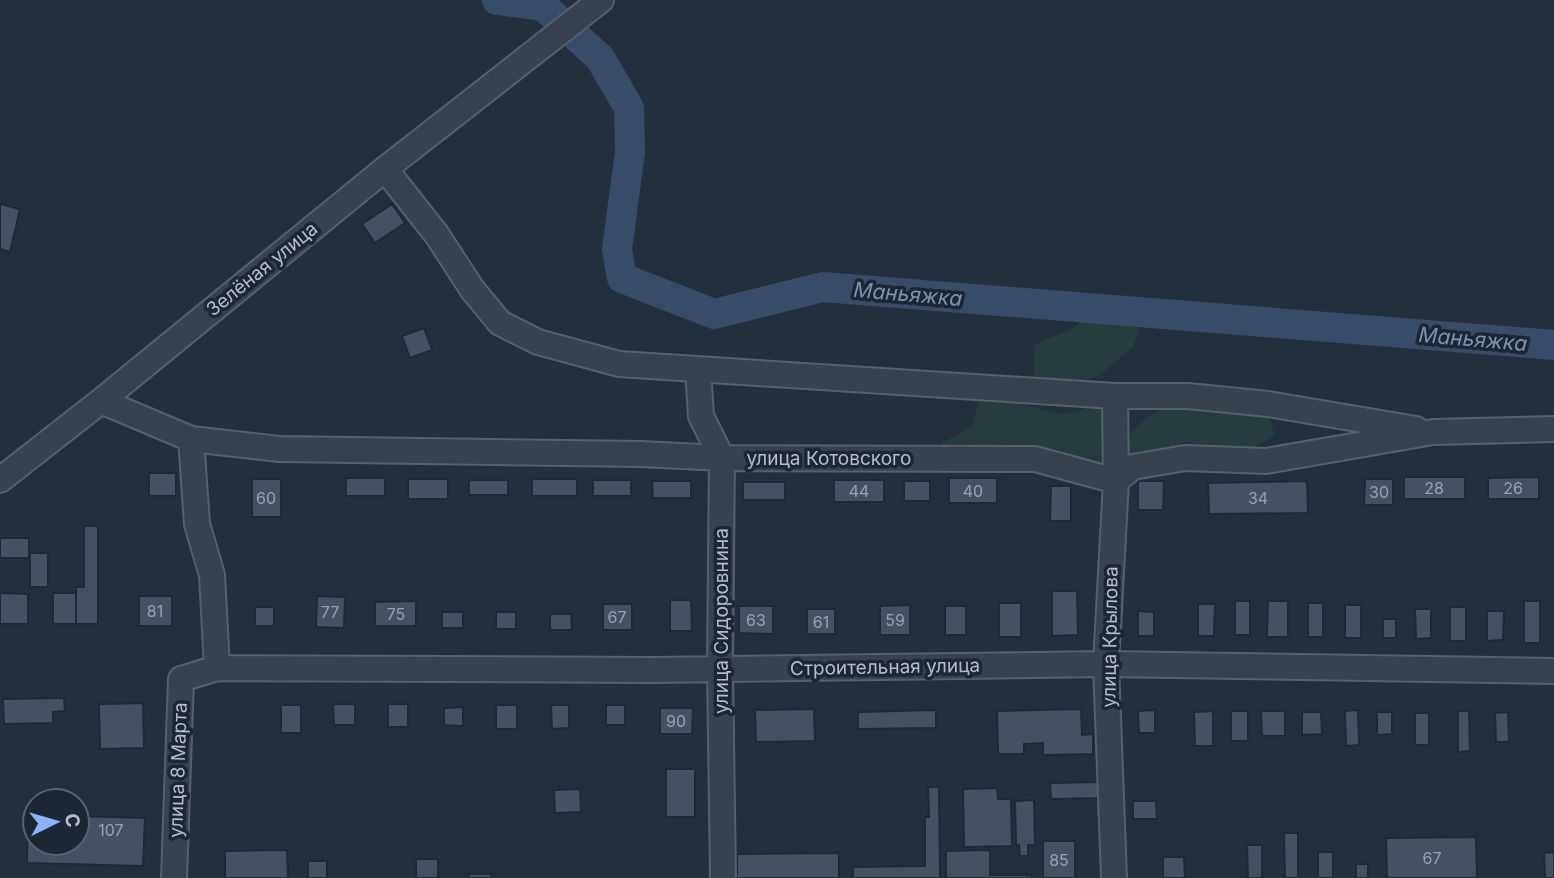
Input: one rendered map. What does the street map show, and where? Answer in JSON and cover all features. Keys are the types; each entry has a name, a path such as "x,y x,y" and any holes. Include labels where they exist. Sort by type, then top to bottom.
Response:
{"street":[{"name":"Зелёная улица","path":"0,480 385,169 601,0"},
{"path":"385,169 437,235 472,289 500,323 538,342 619,364 1115,396 1188,396 1268,404 1433,432"},
{"name":"улица Сидоровнина","path":"698,369 701,416 722,458 720,668 723,878"},
{"name":"улица Крылова","path":"1114,878 1106,664 1116,481 1115,396"},
{"name":"улица Котовского","path":"101,401 191,439 279,449 410,449 722,458 1035,459 1116,481"},
{"path":"1116,481 1133,467 1185,458 1266,461 1433,432 1554,429"},
{"path":"191,439 197,524 212,575 216,668"},
{"name":"Строительная улица","path":"216,668 720,668 1106,664 1554,671"},
{"name":"улица 8 Марта","path":"174,878 181,679 216,668"}],"green space":[{"path":"1090,313 1130,318 1139,329 1133,347 1099,376 1073,383 1034,379 1034,346 1071,330"},
{"path":"978,402 1016,403 1062,414 1097,407 1128,436 1147,417 1168,407 1267,414 1275,435 1241,456 1203,454 1190,441 1101,467 936,447 973,425"}],"building":[{"path":"0,204 20,209 10,252 0,249"},
{"path":"392,204 405,223 375,243 362,224"},
{"path":"424,328 432,350 410,358 402,336"},
{"path":"149,473 176,473 176,496 149,496"},
{"path":"1404,477 1465,477 1465,499 1404,499"},
{"path":"1539,477 1539,499 1488,499 1488,478"},
{"path":"346,478 385,478 385,496 346,496"},
{"path":"949,478 997,478 997,503 949,503"},
{"path":"252,479 281,479 281,517 252,517"},
{"path":"408,479 448,479 448,499 408,499"},
{"path":"532,479 577,479 577,496 532,496"},
{"path":"1365,479 1393,479 1393,505 1364,505"},
{"path":"469,480 508,480 508,495 469,495"},
{"path":"593,480 631,480 631,496 593,496"},
{"path":"834,480 884,480 884,502 834,502"},
{"path":"652,481 691,481 691,498 653,498"},
{"path":"904,481 930,481 930,501 904,501"},
{"path":"1138,481 1164,481 1163,510 1138,510"},
{"path":"1307,481 1308,513 1209,514 1208,483"},
{"path":"743,482 785,482 785,500 743,500"},
{"path":"1051,486 1071,486 1071,521 1050,521"},
{"path":"84,526 98,526 98,624 76,624 76,587 84,587"},
{"path":"0,538 29,538 29,558 0,558"},
{"path":"30,553 48,553 48,587 30,587"},
{"path":"1052,591 1077,591 1078,635 1052,636"},
{"path":"0,593 28,594 28,624 0,624"},
{"path":"53,593 76,593 76,624 53,624"},
{"path":"139,596 172,596 172,626 139,626"},
{"path":"317,596 345,597 344,628 316,627"},
{"path":"670,600 691,600 692,631 670,631"},
{"path":"416,601 416,626 375,626 375,602"},
{"path":"1235,601 1250,601 1250,635 1235,635"},
{"path":"1268,601 1288,601 1288,637 1267,637"},
{"path":"1524,601 1540,601 1540,643 1524,643"},
{"path":"999,603 1021,603 1021,637 999,637"},
{"path":"1308,603 1323,603 1323,637 1308,637"},
{"path":"603,604 632,604 632,630 603,630"},
{"path":"1198,604 1215,604 1214,636 1198,636"},
{"path":"910,605 910,635 880,635 880,606"},
{"path":"1345,605 1361,605 1361,638 1345,638"},
{"path":"739,606 773,606 773,634 739,633"},
{"path":"945,606 966,606 966,635 945,635"},
{"path":"255,607 274,607 274,626 255,626"},
{"path":"1450,607 1466,607 1466,641 1450,641"},
{"path":"807,609 835,609 835,634 807,634"},
{"path":"1415,609 1431,609 1431,638 1416,639"},
{"path":"1138,611 1154,612 1154,636 1138,636"},
{"path":"1487,611 1504,611 1503,640 1487,641"},
{"path":"442,612 463,612 463,628 442,628"},
{"path":"496,612 516,612 516,629 496,629"},
{"path":"550,614 571,614 572,630 550,630"},
{"path":"1383,619 1396,619 1396,638 1383,638"},
{"path":"64,698 65,711 53,712 53,723 4,724 3,699"},
{"path":"143,703 144,748 100,749 99,704"},
{"path":"333,704 355,704 355,725 334,725"},
{"path":"388,704 408,704 408,727 388,727"},
{"path":"281,705 301,705 301,733 281,733"},
{"path":"496,705 517,705 517,729 496,729"},
{"path":"551,705 569,705 569,728 552,729"},
{"path":"606,705 625,705 625,725 606,725"},
{"path":"463,707 463,726 444,725 444,708"},
{"path":"660,708 693,708 692,734 660,734"},
{"path":"814,709 815,741 756,742 755,710"},
{"path":"1081,709 1082,735 1093,734 1093,754 1043,755 1043,743 1024,744 1024,754 998,754 997,711"},
{"path":"936,710 936,728 858,729 858,712"},
{"path":"1155,710 1155,733 1139,733 1138,711"},
{"path":"1358,710 1359,745 1346,746 1345,711"},
{"path":"1213,711 1213,746 1195,746 1194,712"},
{"path":"1231,711 1248,711 1248,741 1231,741"},
{"path":"1261,711 1285,711 1285,736 1262,736"},
{"path":"1458,711 1469,711 1470,751 1458,752"},
{"path":"1302,712 1321,712 1322,734 1302,735"},
{"path":"1377,712 1392,712 1392,734 1377,735"},
{"path":"1508,712 1509,742 1496,742 1495,713"},
{"path":"1415,713 1429,713 1429,745 1415,745"},
{"path":"666,769 695,769 695,817 666,817"},
{"path":"1103,782 1103,798 1051,799 1050,783"},
{"path":"928,787 939,787 940,878 853,878 853,867 925,866 925,817 929,817"},
{"path":"997,788 998,799 1011,799 1012,846 964,847 963,789"},
{"path":"580,789 581,812 555,813 554,790"},
{"path":"1034,800 1035,845 1028,845 1028,856 1020,856 1019,845 1016,845 1015,801"},
{"path":"1133,801 1156,801 1157,819 1133,819"},
{"path":"91,816 145,818 143,866 27,863 27,857 91,857"},
{"path":"1284,833 1298,833 1298,878 1285,878"},
{"path":"1476,837 1477,878 1387,878 1386,838"},
{"path":"1043,841 1075,841 1075,878 1043,878"},
{"path":"1247,845 1262,845 1262,878 1248,878"},
{"path":"287,850 288,878 225,878 225,851"},
{"path":"990,850 990,875 1031,875 1032,878 946,878 946,851"},
{"path":"1318,852 1333,852 1333,878 1318,878"},
{"path":"1554,852 1554,878 1545,878 1544,853"},
{"path":"839,853 839,878 737,878 737,854"},
{"path":"1163,857 1184,857 1185,878 1163,878"},
{"path":"416,859 438,859 438,878 416,878"},
{"path":"308,861 327,861 327,878 308,878"},
{"path":"1356,864 1368,864 1368,878 1356,878"},
{"path":"469,874 491,874 491,878 469,878"}],"waterway":[{"name":"Маньяжка","path":"497,0 543,6 600,58 629,108 630,152 617,249 622,278 714,314 823,287 1554,345"}]}
